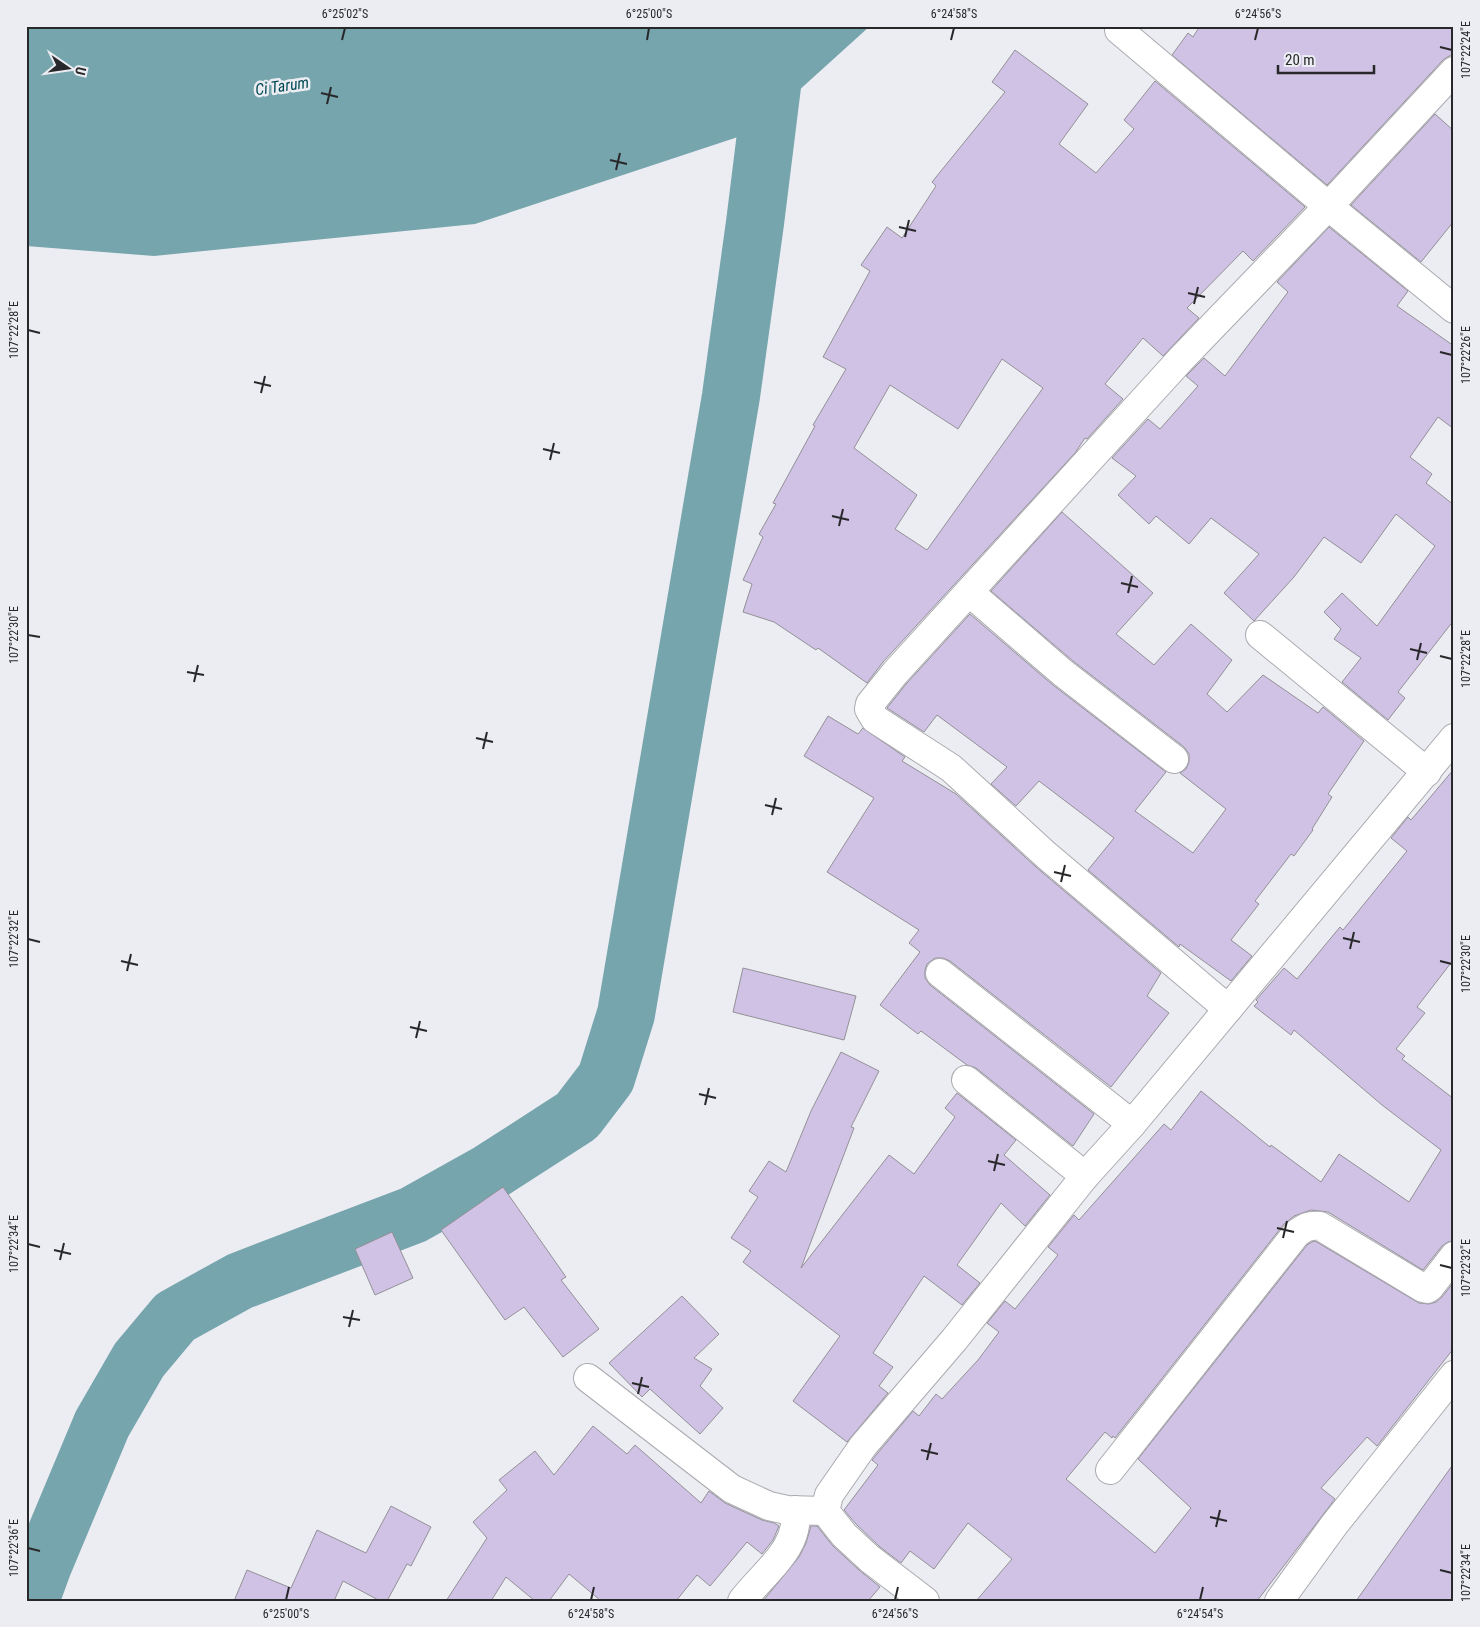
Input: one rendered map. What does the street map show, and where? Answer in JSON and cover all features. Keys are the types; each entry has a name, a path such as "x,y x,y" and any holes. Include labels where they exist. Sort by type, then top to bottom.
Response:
{"street":[{"path":"1119,30 1454,309"},
{"path":"1228,1009 1046,854 951,768 875,719 869,709 870,704 876,695 1181,359 1454,71"},
{"path":"969,592 1070,679 1174,759"},
{"path":"1260,635 1427,772"},
{"path":"825,1510 829,1495 863,1446 954,1340 1086,1176 1132,1124 1454,738"},
{"path":"940,973 1132,1124"},
{"path":"966,1080 1086,1176"},
{"path":"1110,1470 1296,1234 1304,1228 1311,1225 1320,1226 1427,1289 1454,1256"},
{"path":"1279,1601 1334,1525 1454,1375"},
{"path":"588,1378 732,1489 769,1506 795,1510 825,1510"},
{"path":"742,1601 789,1546 797,1520 795,1510"},
{"path":"825,1510 844,1535 870,1559 924,1601"}],"water":[{"name":"Ci Tarum","path":"26,26 870,26 753,132 475,224 154,256 26,246"}],"building":[{"path":"1200,26 1454,26 1454,56 1449,56 1443,60 1327,185 1172,55 1188,33 1193,37"},
{"path":"1015,50 1088,104 1059,144 1096,173 1134,129 1124,120 1155,81 1305,207 1253,261 1243,251 1187,308 1199,318 1163,356 1143,338 1105,384 1123,399 1087,439 1085,438 1075,453 883,662 867,683 818,648 816,650 774,622 743,612 752,584 743,580 763,537 759,534 776,504 773,503 815,426 813,425 846,369 823,357 870,271 861,265 887,227 902,238 936,186 932,182 1005,92 992,82","holes":["1002,359 1043,388 927,550 895,529 917,495 854,448 890,385 958,429"]},
{"path":"1435,114 1454,131 1454,221 1421,262 1351,205"},
{"path":"1329,227 1408,291 1397,306 1454,346 1454,429 1438,417 1410,457 1432,474 1426,483 1454,505 1454,620 1398,692 1405,698 1388,720 1342,682 1361,658 1334,639 1341,629 1324,612 1342,593 1377,626 1435,546 1396,514 1361,563 1324,537 1294,577 1254,621 1224,593 1259,554 1211,518 1189,544 1156,516 1149,524 1118,495 1136,476 1112,458 1148,419 1160,429 1198,386 1186,376 1204,358 1225,376 1288,292 1277,282"},
{"path":"1062,512 1153,593 1116,634 1154,665 1191,624 1232,660 1207,694 1227,712 1263,675 1318,713 1323,707 1364,741 1328,794 1332,797 1313,830 1294,856 1291,854 1255,901 1259,904 1231,940 1252,956 1231,981 1180,944 1179,947 1088,870 1114,838 1039,781 1016,806 991,784 1007,767 937,715 924,732 887,708 907,683 970,614 1053,685 1166,772 1135,811 1193,853 1226,809 1180,773 1186,769 1189,762 1189,754 1184,747 1073,661 991,591"},
{"path":"828,716 858,734 863,728 905,757 902,761 956,794 1036,867 1161,973 1147,996 1169,1013 1111,1087 950,961 943,958 935,958 927,964 925,978 930,985 1094,1114 1073,1146 976,1068 967,1065 921,1031 918,1034 880,1005 920,952 909,943 919,930 827,872 874,798 804,756"},
{"path":"1454,769 1454,959 1417,1007 1425,1013 1396,1049 1405,1056 1402,1059 1454,1099 1454,1241 1442,1246 1423,1270 1328,1212 1311,1210 1294,1216 1284,1224 1115,1438 1113,1436 1112,1438 1105,1432 1066,1479 1155,1553 1191,1508 1138,1459 1307,1245 1312,1242 1315,1241 1419,1303 1429,1304 1436,1302 1454,1282 1454,1348 1377,1446 1367,1437 1321,1488 1335,1499 1257,1601 976,1601 1012,1559 968,1523 934,1569 910,1551 901,1563 880,1547 844,1510 878,1465 872,1460 913,1411 919,1416 936,1394 942,1399 978,1360 999,1332 987,1323 1005,1301 1015,1309 1058,1255 1048,1247 1074,1215 1079,1220 1164,1124 1171,1130 1201,1091 1270,1147 1271,1145 1321,1182 1339,1154 1409,1202 1441,1150 1382,1105 1294,1030 1291,1035 1254,1006 1258,1002 1256,1000 1284,968 1297,979 1340,927 1343,930 1407,851 1391,838 1408,817 1411,820"},
{"path":"743,968 856,996 844,1040 733,1012"},
{"path":"841,1052 879,1071 851,1127 854,1128 801,1268 889,1155 914,1174 955,1117 945,1108 957,1093 1016,1140 1004,1155 1050,1195 1025,1226 1001,1203 957,1265 980,1283 962,1305 924,1276 873,1353 893,1367 879,1386 888,1393 847,1442 793,1401 840,1336 743,1262 751,1251 731,1238 758,1197 749,1191 769,1161 786,1172 811,1111"},
{"path":"503,1187 566,1277 561,1280 599,1329 563,1357 524,1307 505,1320 441,1230"},
{"path":"392,1232 413,1278 375,1295 355,1249"},
{"path":"682,1296 719,1334 694,1358 712,1369 700,1386 723,1408 700,1434 650,1389 642,1397 609,1363"},
{"path":"593,1426 627,1454 635,1445 701,1503 709,1491 725,1503 779,1526 773,1540 762,1554 747,1542 710,1586 697,1575 676,1601 601,1601 569,1574 549,1601 535,1601 506,1577 491,1601 446,1601 487,1538 473,1522 507,1490 499,1480 535,1451 554,1475"},
{"path":"1454,1463 1454,1601 1356,1601"},
{"path":"391,1506 431,1527 411,1566 407,1564 387,1601 380,1601 343,1581 334,1601 234,1601 247,1570 291,1588 317,1530 366,1553"},
{"path":"811,1526 817,1526 833,1546 880,1587 868,1601 763,1601 799,1557"}],"waterway":[{"path":"30,1601 43,1565 102,1424 139,1360 175,1317 240,1281 413,1215 490,1172 577,1116 606,1078 626,1014 731,396 773,78 772,26"}]}
